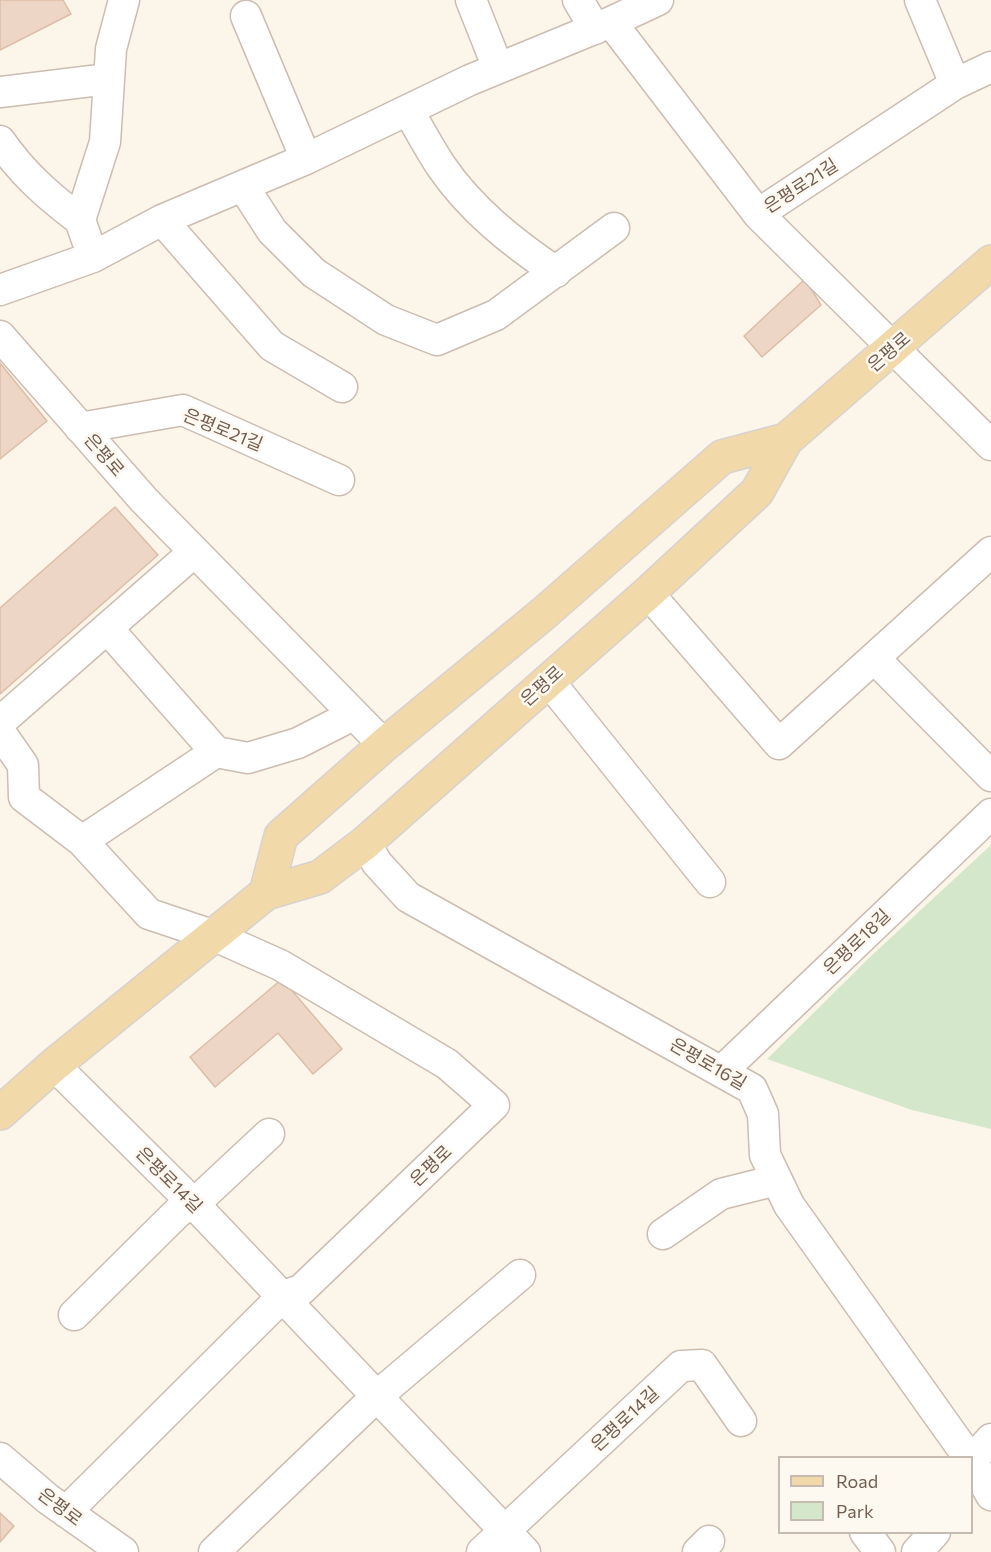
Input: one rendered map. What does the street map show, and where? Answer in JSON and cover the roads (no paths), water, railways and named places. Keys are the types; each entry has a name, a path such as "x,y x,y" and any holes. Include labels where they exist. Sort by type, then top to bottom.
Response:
{"main road":[{"name":"은평로","path":"0,1113 54,1065 266,893 320,878 365,843 648,593 757,492 786,440 893,350 991,262"},
{"name":"은평로","path":"266,893 280,836 384,745 543,614 722,457 786,440"}],"street":[{"path":"80,220 105,142 111,49 124,0"},
{"path":"471,0 498,68"},
{"name":"은평로21길","path":"578,0 603,26 758,214 955,84 991,66"},
{"path":"0,290 93,257 162,220 306,159 498,68 603,26 658,0"},
{"path":"920,0 955,84"},
{"path":"246,16 306,159"},
{"path":"0,92 108,79"},
{"path":"408,110 441,167 474,206 511,242 556,272"},
{"path":"0,141 20,170 49,197 80,220 93,257"},
{"path":"243,186 272,231 314,273 386,320 437,340 496,315 614,228"},
{"path":"758,214 991,445"},
{"path":"162,220 272,346 342,387"},
{"path":"0,336 80,428"},
{"name":"은평로21길","path":"80,428 183,410 339,480"},
{"name":"은평로","path":"80,428 194,552 384,745"},
{"path":"0,722 194,552"},
{"path":"648,593 779,744 991,552"},
{"path":"107,628 216,753 248,758 298,743 353,715"},
{"path":"874,658 991,776"},
{"path":"548,680 710,882"},
{"path":"0,732 22,765 12,799 82,841 149,914 215,936"},
{"path":"82,841 216,753"},
{"name":"은평로18길","path":"723,1070 991,814"},
{"name":"은평로16길","path":"365,843 377,863 408,897 723,1070 752,1089 764,1114 765,1155 789,1205 968,1456"},
{"name":"은평로","path":"215,936 280,965 447,1064 494,1105 302,1290 283,1296"},
{"name":"은평로14길","path":"54,1065 283,1296 525,1552"},
{"path":"74,1315 179,1211 194,1204 269,1134"},
{"path":"663,1234 721,1194 777,1180"},
{"path":"214,1552 377,1396 520,1275"},
{"path":"66,1512 283,1296"},
{"name":"은평로14길","path":"483,1552 681,1366 702,1365 741,1421"},
{"path":"973,1458 991,1439"},
{"name":"은평로","path":"0,1458 66,1512 90,1543 123,1552"},
{"name":"은평로16길","path":"973,1464 991,1495"},
{"path":"866,1534 880,1552"},
{"path":"917,1552 934,1534"}]}
